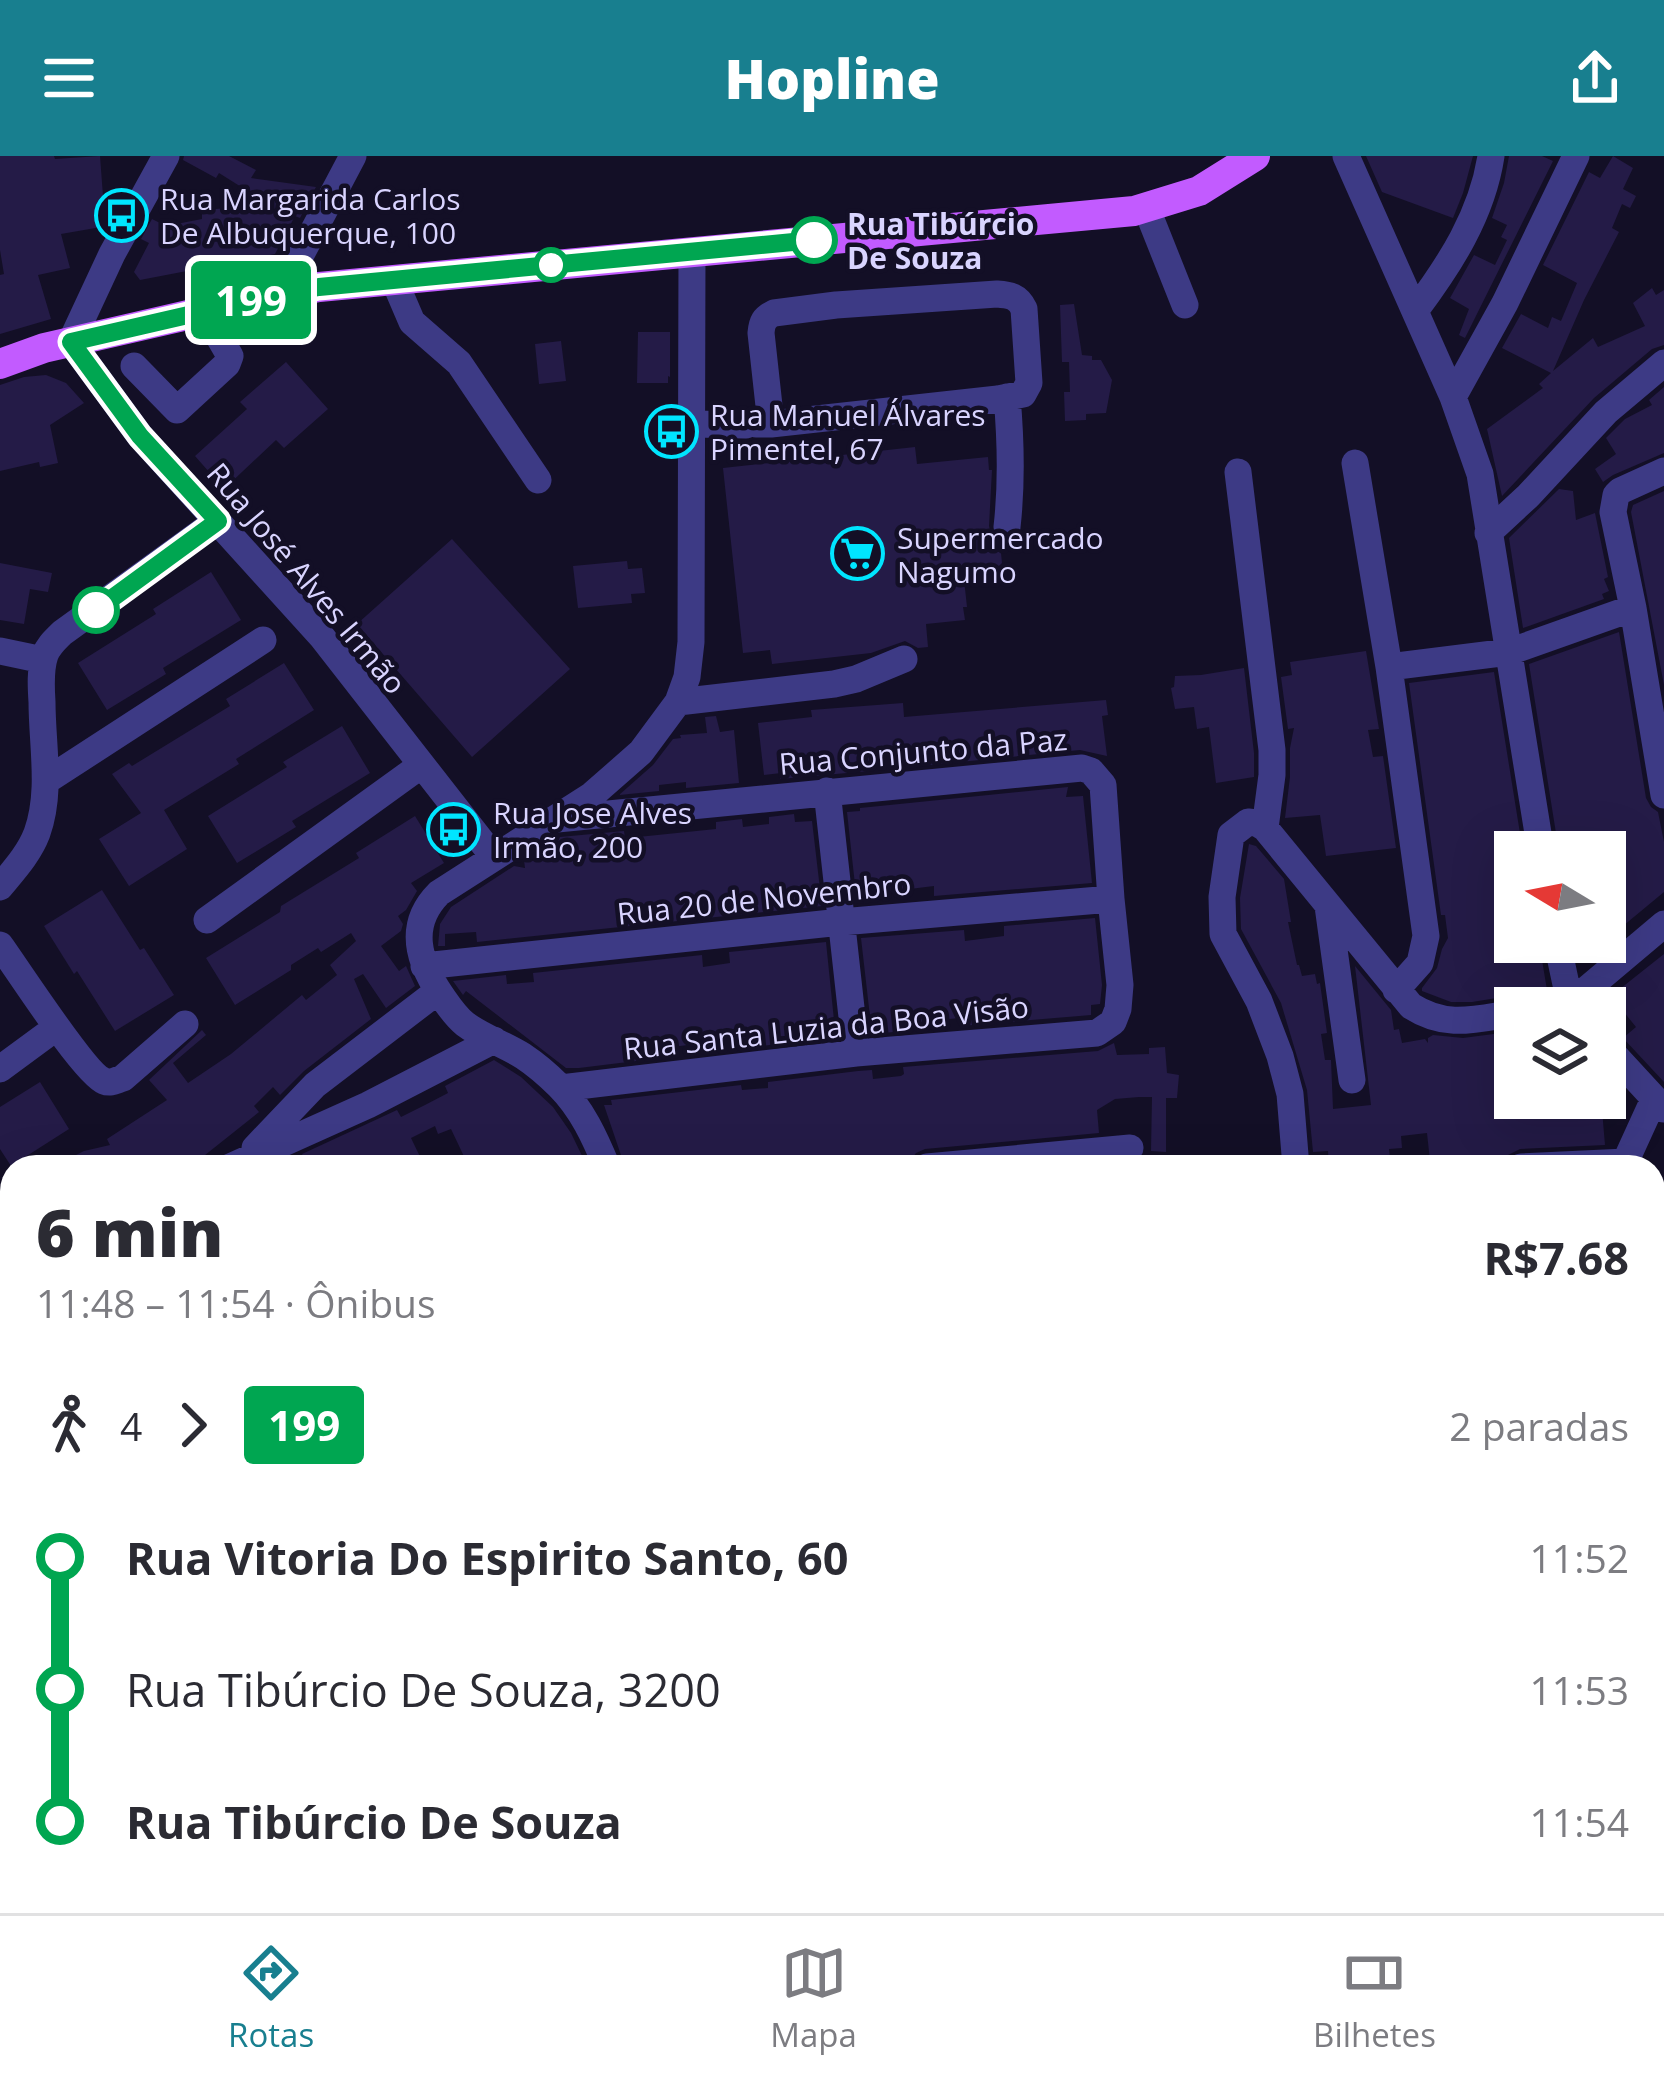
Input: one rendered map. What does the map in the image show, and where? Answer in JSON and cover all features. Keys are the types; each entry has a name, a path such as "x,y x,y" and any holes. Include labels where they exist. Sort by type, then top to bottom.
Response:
{"main road":[{"path":"0,364 71,342 275,295 1147,208 1199,191 1255,156"}],"street":[{"path":"275,295 353,156"},
{"path":"1346,156 1454,397 1480,474 1538,831"},
{"path":"1415,311 1468,228 1490,156"},
{"path":"1454,397 1576,156"},
{"path":"71,342 160,161"},
{"path":"1147,208 1185,305"},
{"path":"600,1155 580,1112 561,1088 524,1057 455,1016 418,948 419,930 429,903 493,856 592,795 641,752 678,702 691,642 692,252"},
{"path":"394,280 412,322 459,363 538,480"},
{"path":"693,424 758,424 1023,394 1029,383 1020,299 1011,295 914,299 774,313 761,323 758,424"},
{"path":"134,366 177,410 230,356 204,311"},
{"name":"Rua José Alves Irmão","path":"71,342 140,436 322,638 493,856"},
{"path":"1489,532 1606,412 1664,362"},
{"path":"1007,398 1012,451 1007,527"},
{"path":"1355,463 1426,936 1420,963 1396,990"},
{"path":"1664,471 1620,491 1613,503 1664,795"},
{"path":"1238,472 1272,750 1261,826"},
{"path":"0,886 36,835 46,782 43,660 50,645 218,521"},
{"path":"1389,667 1509,652 1633,608"},
{"path":"46,782 263,640"},
{"path":"0,652 43,660"},
{"path":"678,702 834,684 904,659"},
{"path":"207,920 420,766"},
{"name":"Rua Conjunto da Paz","path":"557,819 1082,768 1091,771 1103,785 1120,986 1113,1022 1097,1033"},
{"path":"827,791 856,1053"},
{"path":"1295,1155 1290,1094 1264,1013 1223,934 1222,896 1231,835 1242,825 1261,826 1411,1006 1450,1022 1494,1016"},
{"name":"Rua 20 de Novembro","path":"431,978 842,922 1111,899"},
{"path":"1328,906 1352,1080"},
{"path":"1587,987 1664,924"},
{"path":"0,945 57,1028 104,1081 122,1078 185,1024"},
{"path":"245,1155 431,978"},
{"path":"0,1069 57,1028"},
{"name":"Rua Santa Luzia da Boa Visão","path":"561,1088 856,1053 1097,1033"},
{"path":"255,1155 430,1075 494,1040"},
{"path":"1626,1068 1659,1104 1629,1155"},
{"path":"314,1085 339,1118"},
{"path":"1055,1155 1130,1148"}],"building":[{"path":"0,156 100,156 103,196 108,211 116,210 107,226 61,234 70,268 38,275 51,319 0,334 0,275 4,274"},
{"path":"184,156 229,156 256,170 251,178 316,187 275,254 140,280 134,272 149,243 141,239 152,219 166,226 202,219 202,210 270,205 219,173 216,178 183,160"},
{"path":"1366,156 1473,156 1453,218 1382,192"},
{"path":"1509,156 1542,156 1553,161 1465,338 1459,335 1469,309 1450,298 1474,255 1495,265 1507,240 1501,237 1507,225 1492,218"},
{"path":"1613,156 1633,168 1623,189 1636,196 1630,208 1622,204 1612,228 1619,232 1553,371 1593,338 1598,347 1645,326 1633,303 1652,288 1656,295 1664,290 1664,345 1652,349 1594,398 1502,496 1487,429 1543,388 1539,384 1551,373 1502,348 1521,314 1548,328 1552,317 1561,321 1577,283 1543,265 1589,172 1600,178"},
{"path":"1074,304 1082,355 1101,360 1112,380 1106,413 1065,421 1069,362 1062,362 1060,305"},
{"path":"638,332 670,332 668,383 637,383"},
{"path":"561,341 566,381 539,384 535,344"},
{"path":"286,362 328,409 284,448 276,440 224,489 195,456 247,409 240,402"},
{"path":"46,375 66,383 84,403 50,425 58,463 0,471 0,385"},
{"path":"1664,387 1664,453 1603,482 1595,469 1616,454 1606,438 1625,419 1652,405 1649,400"},
{"path":"915,447 917,464 988,457 992,470 989,526 1000,543 1002,563 963,570 965,620 926,624 928,647 905,641 871,653 772,664 770,650 743,653 723,468"},
{"path":"1559,489 1573,491 1576,520 1595,513 1609,591 1602,594 1604,599 1523,628 1509,538"},
{"path":"1664,491 1664,685 1631,512 1633,505"},
{"path":"452,539 570,669 472,757 357,624"},
{"path":"627,561 628,569 642,568 645,593 631,594 632,603 578,608 573,566"},
{"path":"0,563 52,573 48,592 30,589 24,624 0,620"},
{"path":"211,572 241,620 163,668 166,674 107,710 78,663 156,614 153,609"},
{"path":"1619,632 1646,798 1658,812 1664,842 1664,892 1626,924 1626,831 1556,831 1529,664"},
{"path":"1366,651 1379,729 1368,730 1373,757 1383,756 1396,848 1326,856 1320,815 1285,818 1294,728 1288,729 1281,677 1292,675 1290,662"},
{"path":"284,663 314,710 164,810 187,849 129,886 99,839 141,813 112,774 230,706 226,699"},
{"path":"1244,668 1254,777 1216,783 1209,727 1197,729 1194,707 1175,709 1171,688 1175,676"},
{"path":"1494,672 1520,831 1494,831 1494,963 1542,963 1546,987 1494,987 1494,998 1472,1002 1451,1002 1422,991 1448,938 1409,683"},
{"path":"1106,700 1108,715 1102,716 1107,756 1080,750 909,767 910,761 869,765 869,771 780,779 781,773 764,775 758,723 812,717 811,710 903,703 904,717"},
{"path":"716,716 720,732 734,730 739,783 686,788 686,782 659,785 659,791 619,795 653,765 673,739 707,733 705,717"},
{"path":"342,726 370,773 292,821 296,827 237,863 208,816"},
{"path":"1068,787 1066,797 1083,796 1092,883 934,896 934,886 869,894 869,902 857,903 847,812"},
{"path":"794,814 795,822 812,821 822,906 477,942 476,932 445,934 445,946 438,946 440,924 451,907 514,866 525,868 524,860 537,858 537,852 547,851 546,846 560,837 624,831 625,838 638,837 716,829 716,822 742,819 743,827"},
{"path":"415,816 444,863 411,883 417,891 398,916 401,931 381,946 399,971 406,966 415,986 386,1008 363,974 354,979 371,1019 280,1095 273,1087 254,1106 259,1112 205,1155 76,1155 110,1145 107,1139 167,1100 149,1080 202,1030 206,1035 173,1063 188,1083 302,995 306,1000 337,975 330,965 356,941 351,933 321,952 318,948 235,1005 206,958 359,858 356,853"},
{"path":"1249,844 1284,879 1297,965 1302,976 1315,974 1320,983 1327,1033 1321,1034 1325,1060 1331,1060 1333,1109 1371,1105 1355,966 1391,1010 1402,1043 1425,1039 1428,1043 1433,1035 1494,1034 1494,1119 1603,1119 1605,1145 1520,1149 1508,1155 1429,1155 1427,1133 1401,1136 1402,1148 1389,1149 1390,1155 1313,1152 1307,1090 1281,1003 1241,929 1240,898"},
{"path":"102,890 174,995 115,1031 44,926"},
{"path":"1095,918 1102,985 1100,1004 1091,1005 1091,1015 961,1026 960,1018 926,1021 927,1029 872,1034 861,938 964,930 965,941 1004,936 1004,926"},
{"path":"826,942 835,1030 776,1037 777,1044 739,1049 738,1040 711,1042 712,1052 699,1054 698,1044 661,1048 660,1058 579,1068 566,1068 466,991 463,995 453,981 506,975 507,984 534,982 533,973 702,955 703,967 730,963 729,952"},
{"path":"1664,954 1664,1082 1626,1041 1636,1027 1626,1015 1626,987 1622,987"},
{"path":"1114,1043 1117,1055 1149,1054 1149,1048 1165,1047 1167,1073 1179,1075 1177,1098 1166,1098 1166,1152 1151,1151 1152,1097 1115,1099 1097,1110 1099,1133 925,1149 914,1155 621,1155 604,1105 612,1105 611,1100 741,1085 742,1090 768,1088 768,1082 858,1071 872,1070 873,1079 901,1076 903,1067 1098,1051"},
{"path":"494,1060 553,1107 582,1155 463,1155 451,1129 438,1134 435,1126 411,1138 419,1155 302,1154 397,1110 401,1117 448,1093 445,1086"},
{"path":"40,1082 69,1129 28,1155 4,1155 0,1107"}],"bus line":[{"name":"199","path":"96,610 218,521 140,436 71,342 319,287 814,240"}],"place":[{"name":"Rua Margarida Carlos De Albuquerque, 100","path":"121,215"},
{"name":"Rua Tibúrcio De Souza","path":"814,240"},
{"name":"Rua Manuel Álvares Pimentel, 67","path":"671,431"},
{"name":"Supermercado Nagumo","path":"858,554"},
{"name":"Rua Jose Alves Irmão, 200","path":"454,829"}]}
